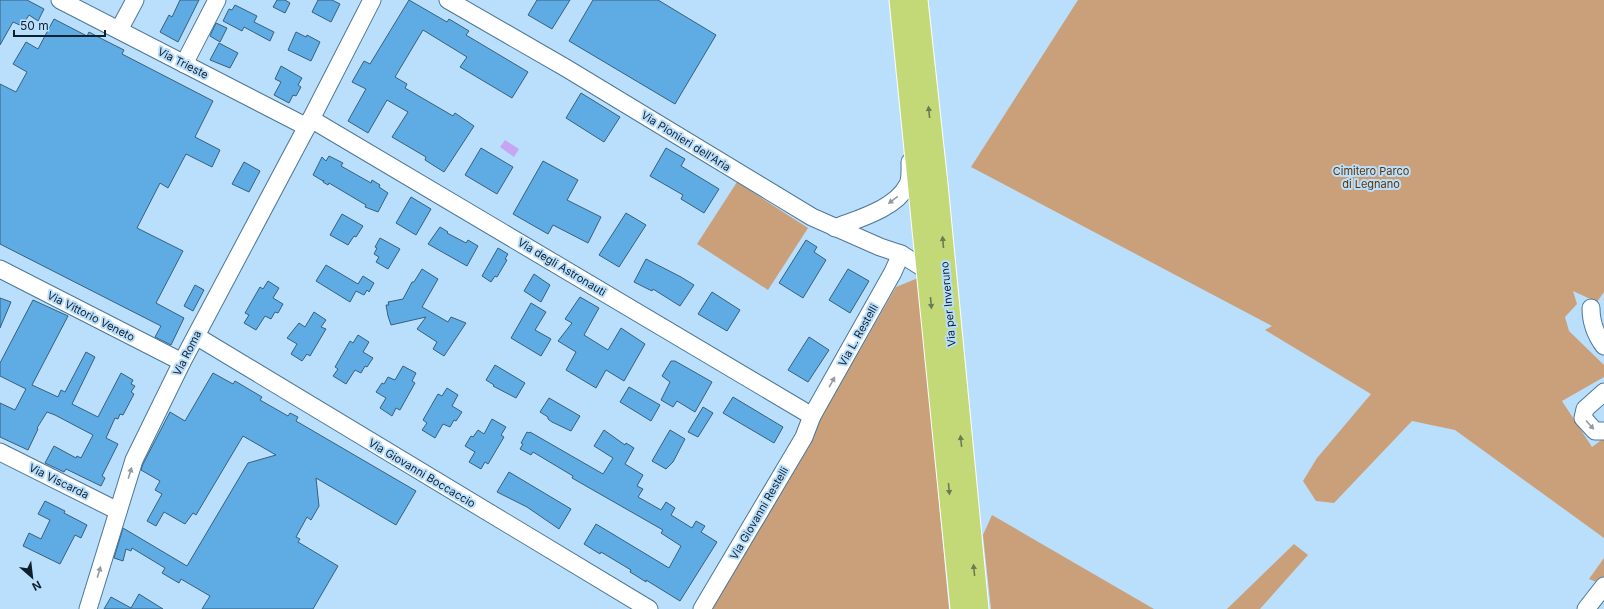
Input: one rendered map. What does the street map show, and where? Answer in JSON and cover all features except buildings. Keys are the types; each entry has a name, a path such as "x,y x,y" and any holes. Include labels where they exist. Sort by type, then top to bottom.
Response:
{"main road":[{"name":"Via per Inveruno","path":"900,0 928,271 960,609"},
{"name":"Via per Inveruno","path":"917,0 939,206 978,609"}],"street":[{"name":"Via Trieste","path":"60,0 184,64 311,119"},
{"path":"119,30 135,0"},
{"path":"184,64 217,0"},
{"name":"Via Roma","path":"88,609 134,460 182,362 311,119 372,0"},
{"name":"Via Pionieri dell'Aria","path":"448,0 566,68 812,217 880,248 901,254 928,271"},
{"path":"835,228 875,212 897,198 908,186 910,169 895,0"},
{"name":"Via degli Astronauti","path":"311,119 812,416"},
{"name":"Via L. Restelli","path":"812,416 893,272 901,254"},
{"name":"Via Vittorio Veneto","path":"0,269 182,362"},
{"path":"1590,308 1591,320 1596,335 1604,346"},
{"name":"Via Giovanni Boccaccio","path":"196,336 649,609"},
{"path":"1604,392 1585,409 1583,418 1595,431 1604,431"},
{"name":"Via Giovanni Restelli","path":"702,609 804,436 812,416"},
{"name":"Via Viscarda","path":"0,452 118,511"},
{"path":"1586,609 1604,586"}],"green space":[{"name":"Cimitero Parco di Legnano","path":"1078,0 1604,0 1604,292 1597,302 1573,291 1577,304 1565,317 1569,331 1604,365 1604,377 1562,401 1592,447 1604,438 1604,538 1455,430 1412,421 1334,503 1316,501 1303,481 1317,458 1371,394 1265,330 1272,326 971,167"},
{"path":"737,182 808,228 768,290 697,244"},
{"path":"918,278 949,609 711,609 896,287"},
{"path":"992,515 1154,609 991,609 983,535"},
{"path":"1294,544 1308,555 1260,609 1227,609"},
{"path":"1604,558 1604,579 1599,583 1589,579"}],"shaded area":[{"path":"505,140 519,149 514,157 500,147"}]}
